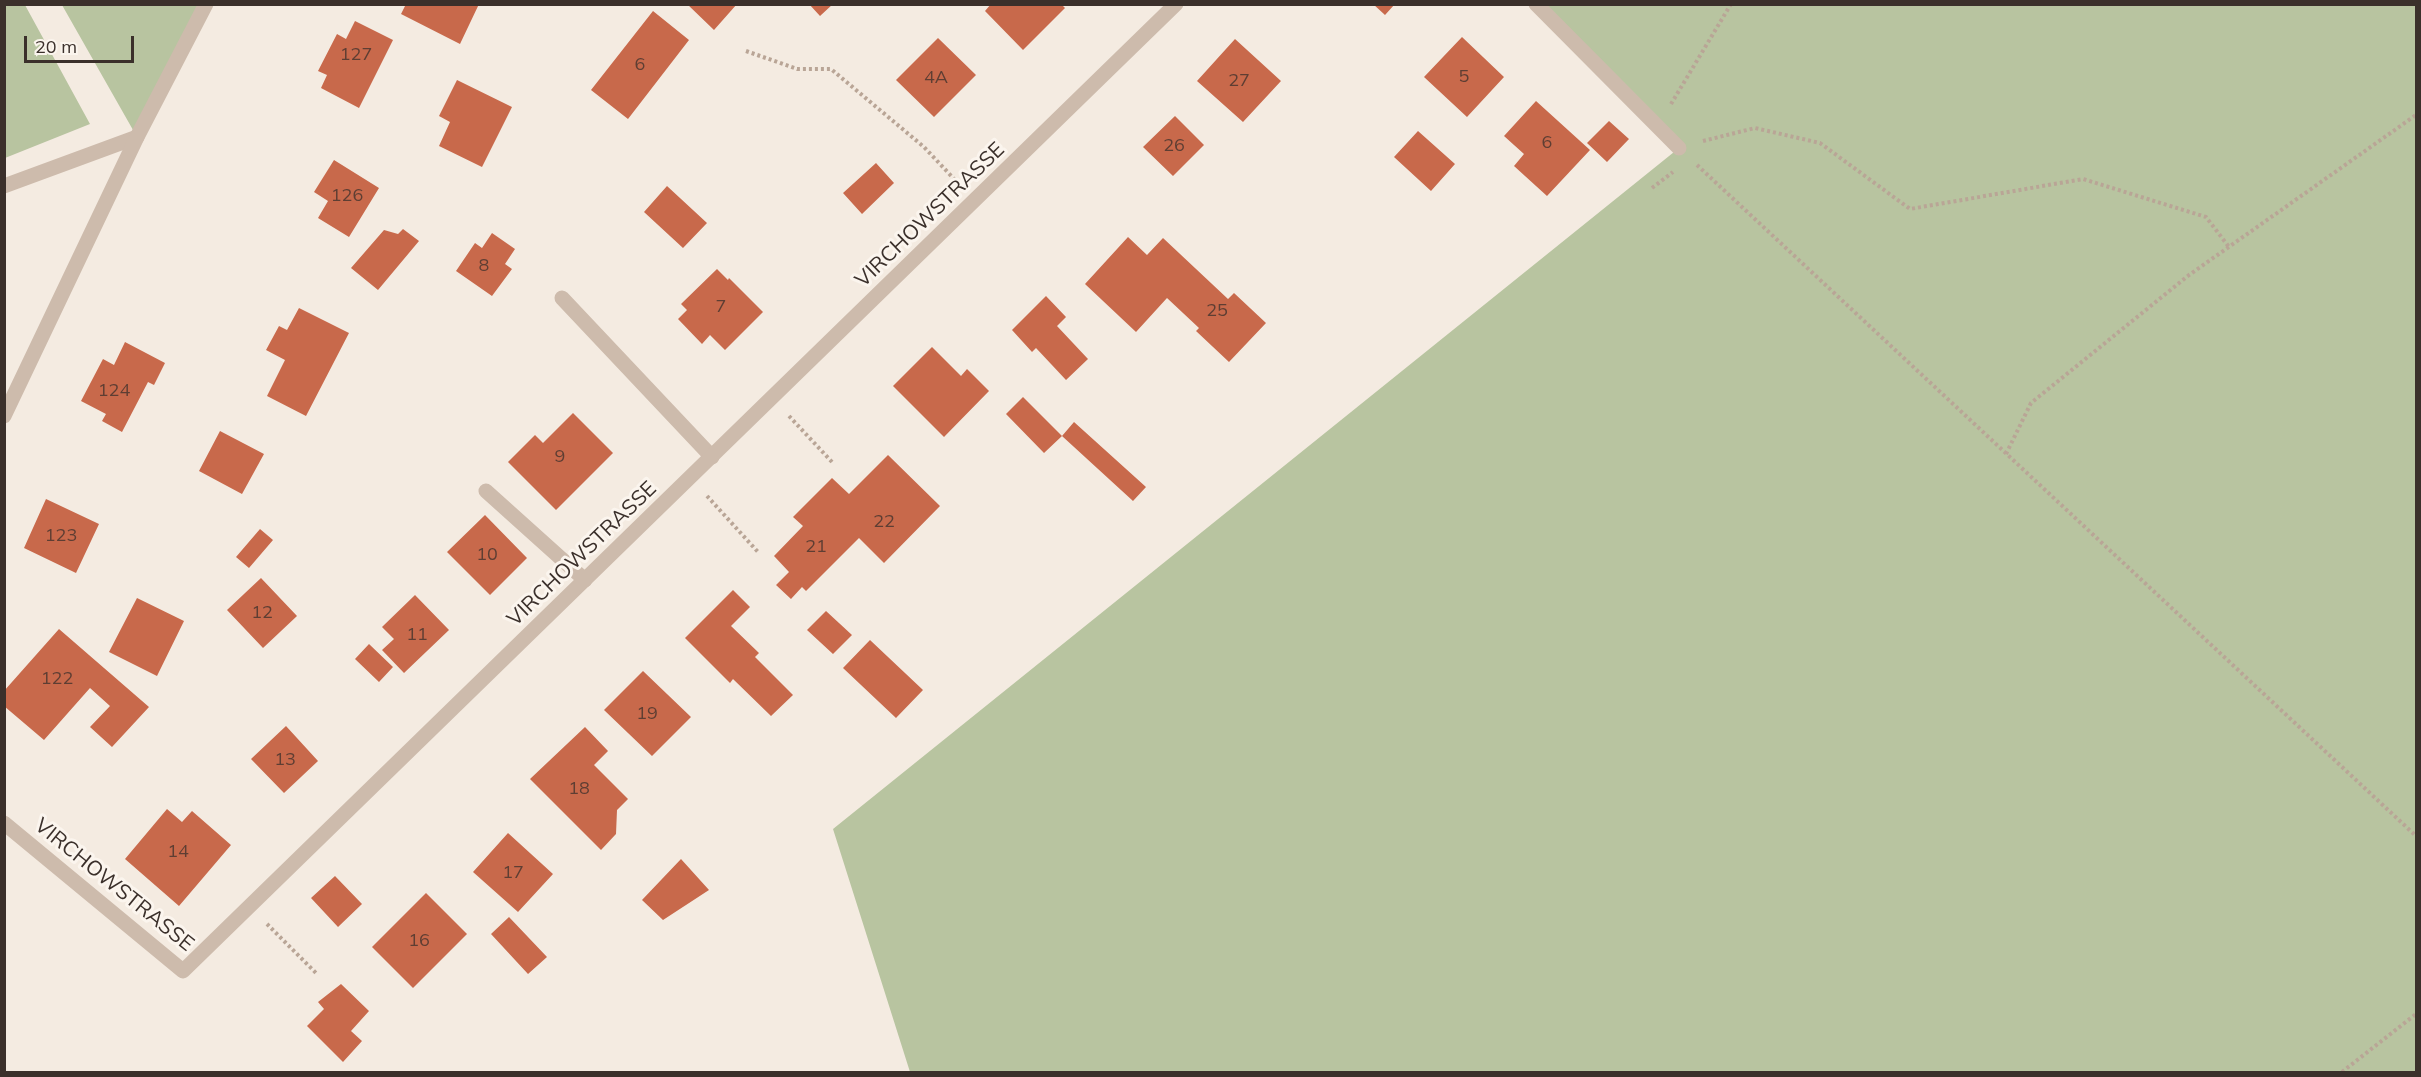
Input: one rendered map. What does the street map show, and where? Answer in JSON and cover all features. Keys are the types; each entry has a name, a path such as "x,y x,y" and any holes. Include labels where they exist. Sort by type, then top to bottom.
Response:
{"street":[{"path":"4,416 137,137 206,4"},
{"name":"VIRCHOWSTRASSE","path":"4,823 183,971 1176,4"},
{"path":"1536,4 1679,148"},
{"path":"4,186 137,137"},
{"path":"562,298 712,457"},
{"path":"486,491 585,580"}],"path":[{"path":"1657,127 1731,4"},
{"path":"746,51 797,69 831,69 924,147 974,201"},
{"path":"2006,454 2031,403 2189,275 2416,115"},
{"path":"1679,148 1755,128 1820,143 1910,209 2083,179 2206,217 2229,247"},
{"path":"1679,148 2416,836"},
{"path":"772,398 832,462"},
{"path":"690,477 758,552"},
{"path":"250,906 316,974"},
{"path":"2343,1072 2416,1014"}],"green space":[{"path":"5,4 25,5 90,124 5,158"},
{"path":"62,5 206,5 137,137"},
{"path":"1533,5 2416,5 2416,1072 910,1072 833,829 1679,148"}],"building":[{"path":"406,4 479,4 460,44 401,14"},
{"path":"687,4 737,4 714,30"},
{"path":"809,4 833,4 820,16"},
{"path":"991,4 1061,4 1065,8 1023,50 985,11"},
{"path":"1373,4 1395,4 1385,15"},
{"path":"653,11 689,40 628,119 591,90"},
{"path":"355,21 393,40 359,108 321,88 327,75 318,71 337,34 346,39"},
{"path":"1462,37 1504,77 1467,117 1424,77"},
{"path":"938,38 976,75 934,117 896,80"},
{"path":"1235,39 1281,81 1243,122 1197,81"},
{"path":"457,80 512,107 482,167 439,146 450,122 439,116"},
{"path":"1536,101 1590,150 1547,196 1514,166 1524,154 1504,136"},
{"path":"1175,116 1204,145 1173,176 1143,147"},
{"path":"1609,121 1629,139 1607,162 1587,143"},
{"path":"1418,131 1455,164 1431,191 1394,157"},
{"path":"334,160 379,188 349,237 318,218 328,201 314,192"},
{"path":"876,163 894,183 862,214 843,193"},
{"path":"667,186 707,223 683,248 644,212"},
{"path":"403,229 419,241 378,290 351,268 384,230 398,234"},
{"path":"492,233 515,249 505,264 512,269 492,296 456,271 475,243 482,248"},
{"path":"1128,237 1147,255 1163,238 1228,299 1234,293 1266,323 1229,362 1196,331 1199,328 1167,298 1136,332 1085,284"},
{"path":"717,269 763,312 725,350 710,335 702,344 678,319 687,310 681,304"},
{"path":"1046,296 1066,317 1057,326 1088,359 1066,380 1036,348 1032,352 1012,330"},
{"path":"299,308 349,333 306,416 267,396 285,360 266,350 279,326 287,330"},
{"path":"125,342 165,363 154,385 148,382 122,432 102,421 106,414 81,401 103,359 114,365"},
{"path":"932,347 961,376 967,369 989,391 944,437 893,386"},
{"path":"1023,397 1062,436 1044,453 1006,414"},
{"path":"573,413 613,453 556,510 508,462 535,435 543,443"},
{"path":"1074,422 1146,487 1133,501 1062,436"},
{"path":"220,431 264,454 242,494 199,471"},
{"path":"888,455 940,506 884,563 859,538 806,591 802,587 791,599 776,585 789,572 774,556 803,526 793,517 832,478 849,494"},
{"path":"46,499 99,524 76,573 24,548"},
{"path":"485,515 527,558 490,595 447,552"},
{"path":"260,529 273,540 249,568 236,557"},
{"path":"261,578 297,616 263,648 227,610"},
{"path":"733,590 750,607 731,626 759,653 755,657 793,695 771,716 733,679 730,683 685,638"},
{"path":"415,595 449,630 404,673 382,650 394,639 382,627"},
{"path":"137,598 184,621 157,676 109,652"},
{"path":"826,611 852,635 833,654 807,630"},
{"path":"59,629 149,707 112,747 90,727 110,706 90,688 44,740 4,706 4,691"},
{"path":"870,640 923,690 896,718 843,668"},
{"path":"369,644 393,667 379,682 355,659"},
{"path":"643,671 691,717 652,756 604,710"},
{"path":"286,726 318,761 284,793 251,759"},
{"path":"585,727 608,751 594,765 628,799 617,810 616,834 601,850 530,779"},
{"path":"167,809 182,822 192,811 231,845 179,906 125,859"},
{"path":"508,833 553,874 518,912 473,872"},
{"path":"681,859 709,890 663,920 642,900"},
{"path":"335,876 362,904 338,927 311,898"},
{"path":"426,893 467,934 413,988 372,947"},
{"path":"509,917 547,957 528,974 491,934"},
{"path":"341,984 369,1011 351,1031 362,1041 343,1062 307,1026 324,1009 318,1002"}]}
